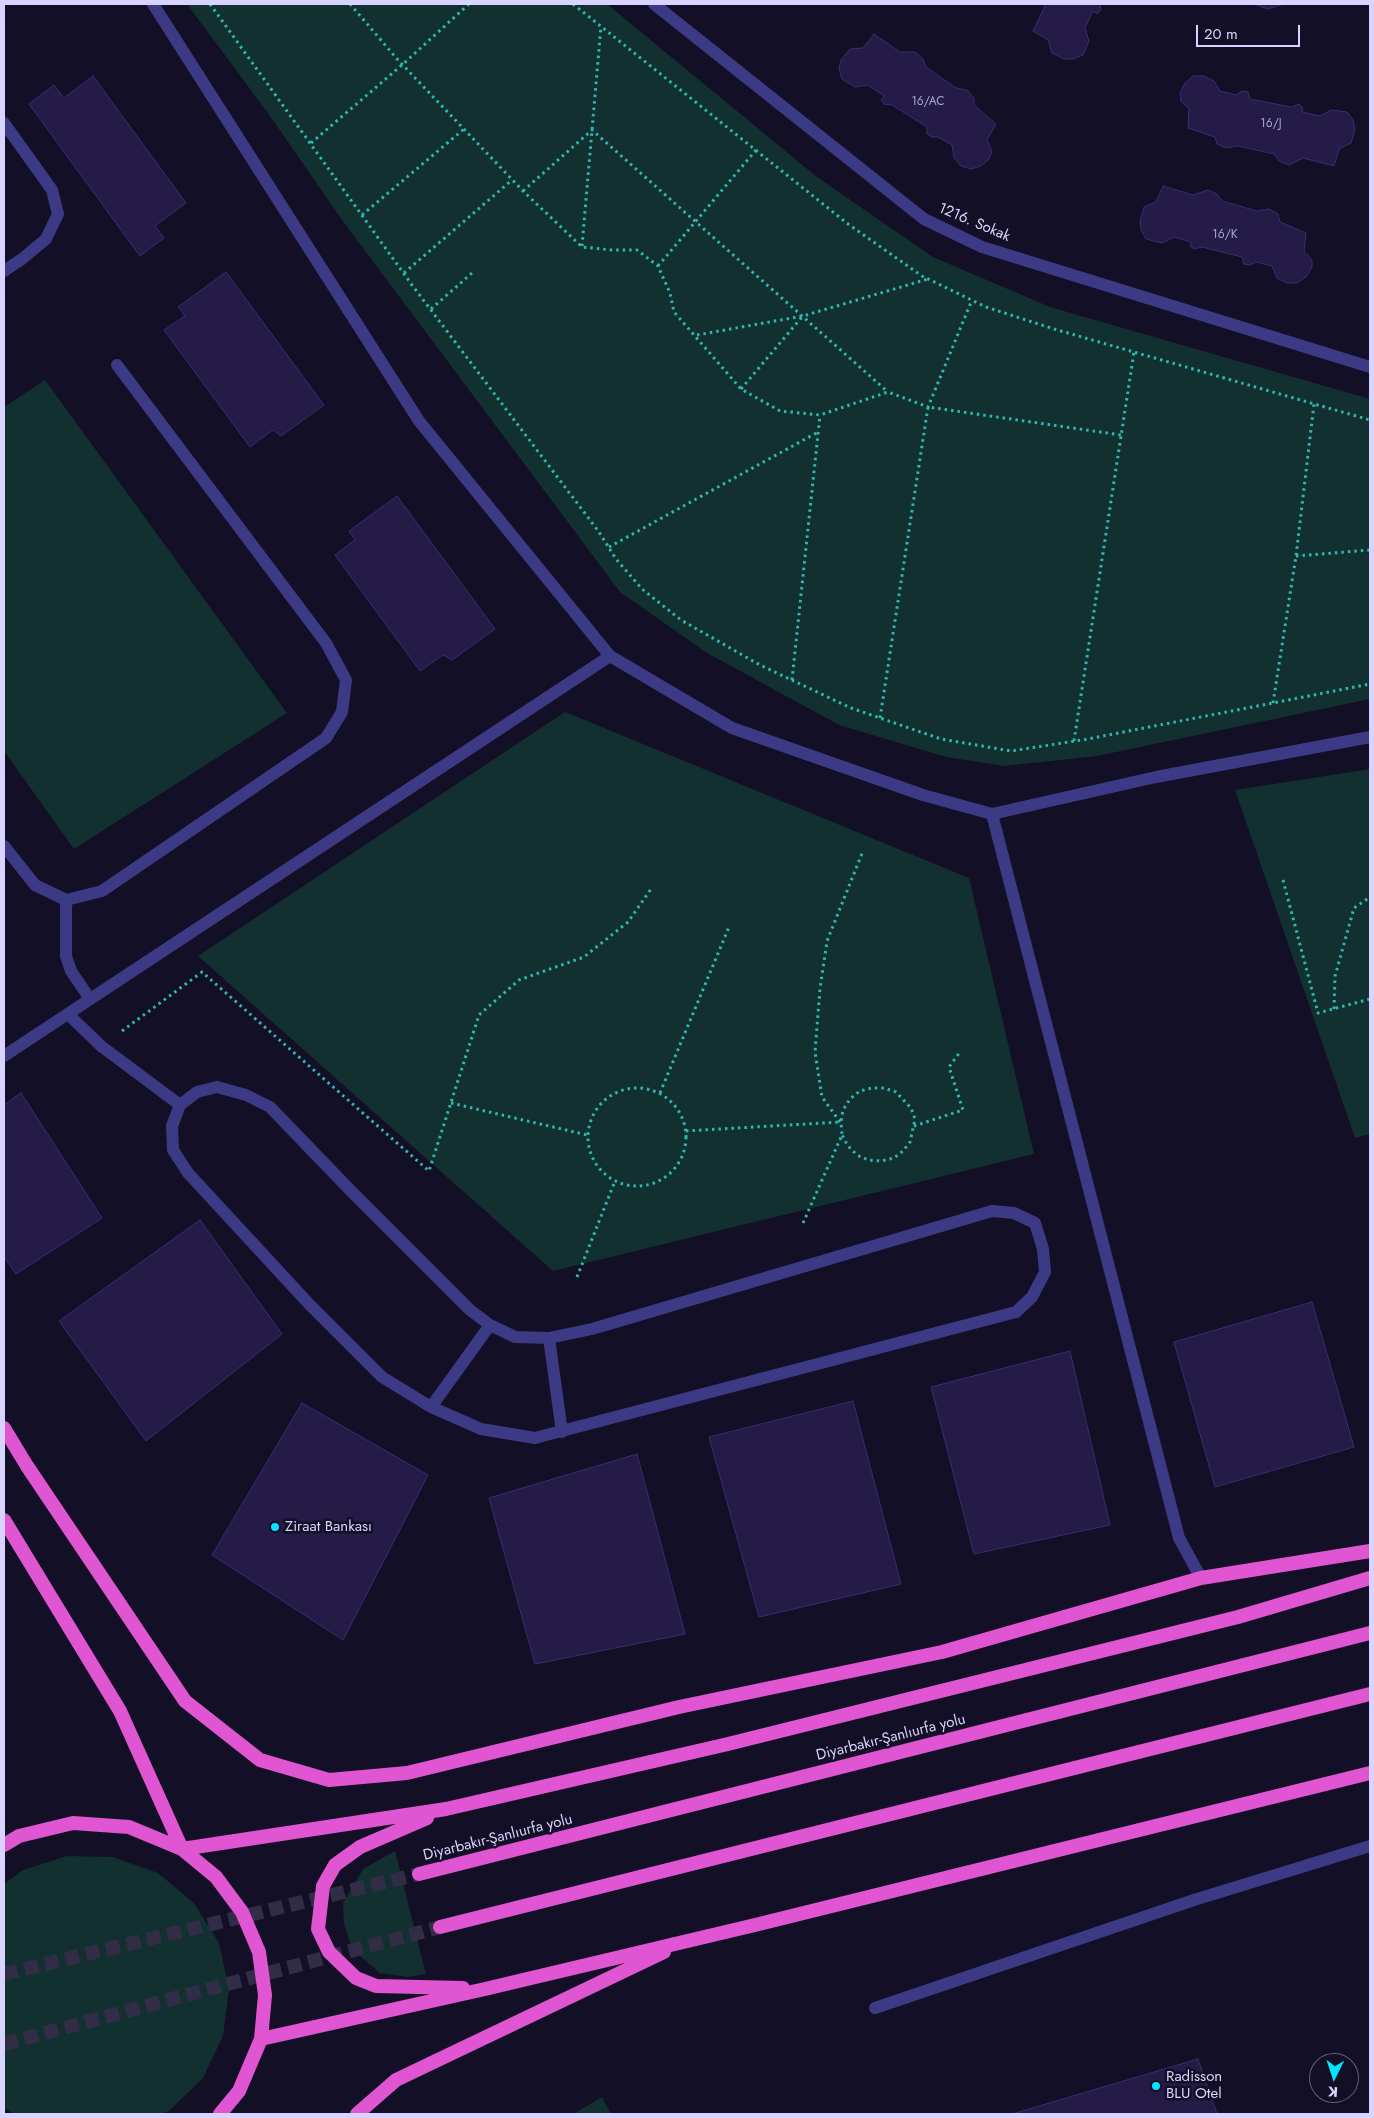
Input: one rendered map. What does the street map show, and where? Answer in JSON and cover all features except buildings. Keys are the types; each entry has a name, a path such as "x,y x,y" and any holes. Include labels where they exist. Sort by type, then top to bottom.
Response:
{"highway":[{"path":"4,1428 27,1466 185,1702 260,1760 329,1780 406,1773 679,1707 942,1652 1201,1578 1370,1551"},
{"path":"4,1520 120,1711 182,1849"},
{"path":"182,1849 446,1809 728,1744 1238,1617 1370,1578"},
{"name":"Diyarbakır-Şanlıurfa yolu","path":"420,1874 1370,1633"},
{"path":"440,1927 1370,1694"},
{"path":"261,2038 485,1989 1370,1773"},
{"path":"446,1809 360,1846 335,1865 323,1886 318,1929 329,1952 356,1978 376,1986 485,1989"},
{"path":"4,1845 19,1836 73,1823 130,1828 182,1849 216,1877 242,1912 259,1952 265,1995 261,2038 240,2091 220,2114"},
{"path":"357,2114 396,2080 690,1940"}],"street":[{"path":"153,4 419,421 610,656 732,728 923,795 992,814 1156,777 1370,737"},
{"name":"1216. Sokak","path":"654,4 924,218 982,247 1370,367"},
{"path":"4,123 52,190 58,214 46,239 4,271"},
{"path":"4,846 34,885 66,900 102,891 326,738 342,712 346,680 326,643 117,365"},
{"path":"4,1056 610,656"},
{"path":"992,814 1179,1538 1201,1578"},
{"path":"66,900 66,956 71,971 90,999"},
{"path":"68,1014 101,1046 180,1105"},
{"path":"217,1087 246,1094 270,1106 350,1190 470,1310 490,1325 515,1337 550,1338 592,1329 992,1210 1014,1213 1035,1223 1043,1249 1045,1272 1032,1297 1016,1312 535,1438 481,1430 431,1407 382,1377 309,1304 188,1173 173,1150 172,1126 180,1105 197,1092 217,1087"},
{"path":"431,1407 490,1325"},
{"path":"550,1338 562,1432"},
{"path":"875,2008 1175,1906 1370,1846"}],"path":[{"path":"210,4 404,273 609,547 616,559 642,589 681,620 760,665 851,708 941,740 1011,751 1074,741 1370,684"},
{"path":"350,4 402,65 512,180 582,247 637,250 658,266 670,293 674,312 741,389 780,411 820,415 888,392"},
{"path":"310,143 402,65 469,4"},
{"path":"582,247 601,25"},
{"path":"362,215 464,129"},
{"path":"523,191 592,130"},
{"path":"592,130 888,392 928,407 1121,435"},
{"path":"658,266 756,150"},
{"path":"404,273 512,180"},
{"path":"431,309 472,273"},
{"path":"696,335 803,316 928,279"},
{"path":"880,718 928,407 972,300"},
{"path":"741,389 803,316"},
{"path":"1074,741 1134,352"},
{"path":"1273,703 1296,556 1314,404"},
{"path":"792,680 820,415"},
{"path":"609,547 819,431"},
{"path":"1296,556 1370,550"},
{"path":"840,1122 822,1097 816,1061 820,989 827,941 863,851"},
{"path":"1283,880 1318,1013 1370,999"},
{"path":"101,1046 202,972 429,1171 479,1015 519,980 584,957 628,922 652,889"},
{"path":"1334,1009 1334,976 1354,908 1370,897"},
{"path":"660,1093 730,926"},
{"path":"914,1126 963,1110 949,1067 960,1052"},
{"path":"627,1088 644,1088 660,1093 672,1102 682,1116 686,1131 685,1148 679,1162 669,1175 655,1183 639,1186 623,1185 608,1178 596,1166 589,1151 587,1135 590,1119 598,1105 612,1094 627,1088"},
{"path":"884,1088 896,1092 905,1099 911,1108 914,1126 910,1142 903,1151 894,1158 881,1161 868,1160 857,1155 848,1146 842,1135 840,1122 843,1110 850,1099 866,1090 884,1088"},
{"path":"451,1103 587,1135"},
{"path":"686,1131 840,1122"},
{"path":"803,1223 842,1135"},
{"path":"576,1277 615,1181"}],"green space":[{"path":"187,4 607,4 817,177 933,257 1050,307 1370,399 1370,699 1097,756 1004,766 946,757 839,725 707,653 620,592 342,220 270,116"},
{"path":"45,380 287,713 74,849 4,751 4,407"},
{"path":"565,712 969,878 1034,1154 553,1271 198,956"},
{"path":"1370,769 1370,1134 1355,1138 1235,790"},
{"path":"395,1851 426,1974 407,1977 380,1973 352,1949 344,1924 343,1903 363,1869"},
{"path":"67,1856 113,1857 158,1873 194,1903 219,1943 229,1989 223,2036 203,2078 169,2111 163,2114 14,2114 4,2108 4,1884 23,1870"},
{"path":"602,2097 611,2114 573,2114"}],"tunnel":[{"path":"4,1974 419,1874"},
{"path":"4,2044 440,1927"}],"place":[{"name":"Ziraat Bankası","path":"275,1527"},
{"name":"Radisson BLU Otel","path":"1156,2086"}]}
